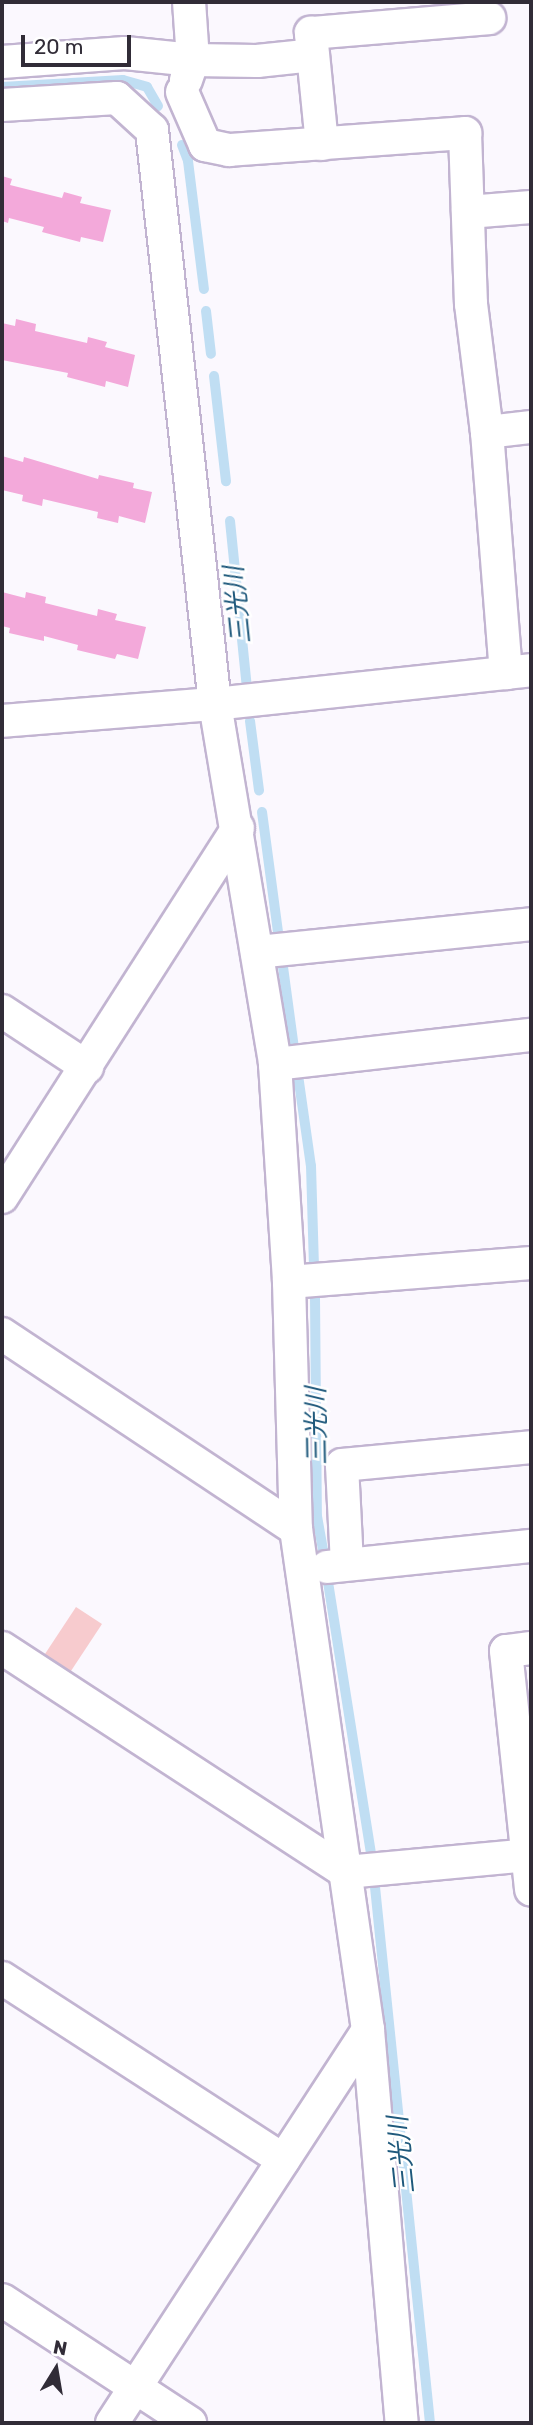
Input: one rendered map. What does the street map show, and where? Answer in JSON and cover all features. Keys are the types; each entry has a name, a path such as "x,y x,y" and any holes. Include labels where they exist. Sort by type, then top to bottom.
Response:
{"street":[{"path":"152,130 182,92 192,60 189,2"},
{"path":"322,144 311,33 489,18"},
{"path":"2,62 125,53 192,60 257,61 313,55"},
{"path":"2,721 215,704 519,671 471,304 465,133 229,150 205,145 182,92"},
{"path":"2,105 117,98 152,130 215,704 238,828 275,1064 289,1282 296,1529 353,1871 402,2423"},
{"path":"468,212 531,207"},
{"path":"487,432 531,427"},
{"path":"2,1197 238,828"},
{"path":"257,952 531,924"},
{"path":"2,1011 86,1067"},
{"path":"275,1064 531,1035"},
{"path":"289,1282 531,1264"},
{"path":"2,1334 296,1529"},
{"path":"347,1564 342,1465 531,1447"},
{"path":"302,1571 531,1546"},
{"path":"2,1648 353,1871 528,1855"},
{"path":"531,1648 506,1651 531,1890"},
{"path":"2,1978 283,2160"},
{"path":"112,2423 368,2029"},
{"path":"2,2300 190,2423"}],"shaded area":[{"path":"76,1607 102,1624 67,1677 41,1660"}],"building":[{"path":"2,176 12,179 10,185 62,198 64,192 82,197 80,203 111,210 103,242 81,237 80,242 42,232 44,227 9,218 8,223 2,221"},
{"path":"16,319 36,324 35,331 87,343 88,337 107,342 105,347 135,355 128,387 106,381 105,387 67,377 68,373 2,360 2,323 15,326"},
{"path":"2,456 23,462 24,457 98,479 99,475 134,483 133,488 152,492 145,523 119,516 118,523 97,518 98,512 43,499 42,506 22,501 23,495 2,490"},
{"path":"2,592 25,598 26,592 46,597 45,603 97,616 98,609 117,614 115,620 146,627 138,659 117,654 115,659 77,650 78,645 44,636 44,641 9,633 10,628 2,626"}],"waterway":[{"name":"三光川","path":"2,87 123,80 147,87 158,106"},
{"name":"三光川","path":"182,145 188,161 204,289"},
{"name":"三光川","path":"206,311 211,354"},
{"name":"三光川","path":"214,376 226,481"},
{"name":"三光川","path":"230,521 247,689"},
{"name":"三光川","path":"250,721 259,790"},
{"name":"三光川","path":"262,812 279,939"},
{"name":"三光川","path":"283,967 294,1048"},
{"name":"三光川","path":"298,1075 311,1166 314,1270"},
{"name":"三光川","path":"315,1297 317,1516 324,1554"},
{"name":"三光川","path":"328,1582 372,1860"},
{"name":"三光川","path":"375,1887 430,2423"}]}
